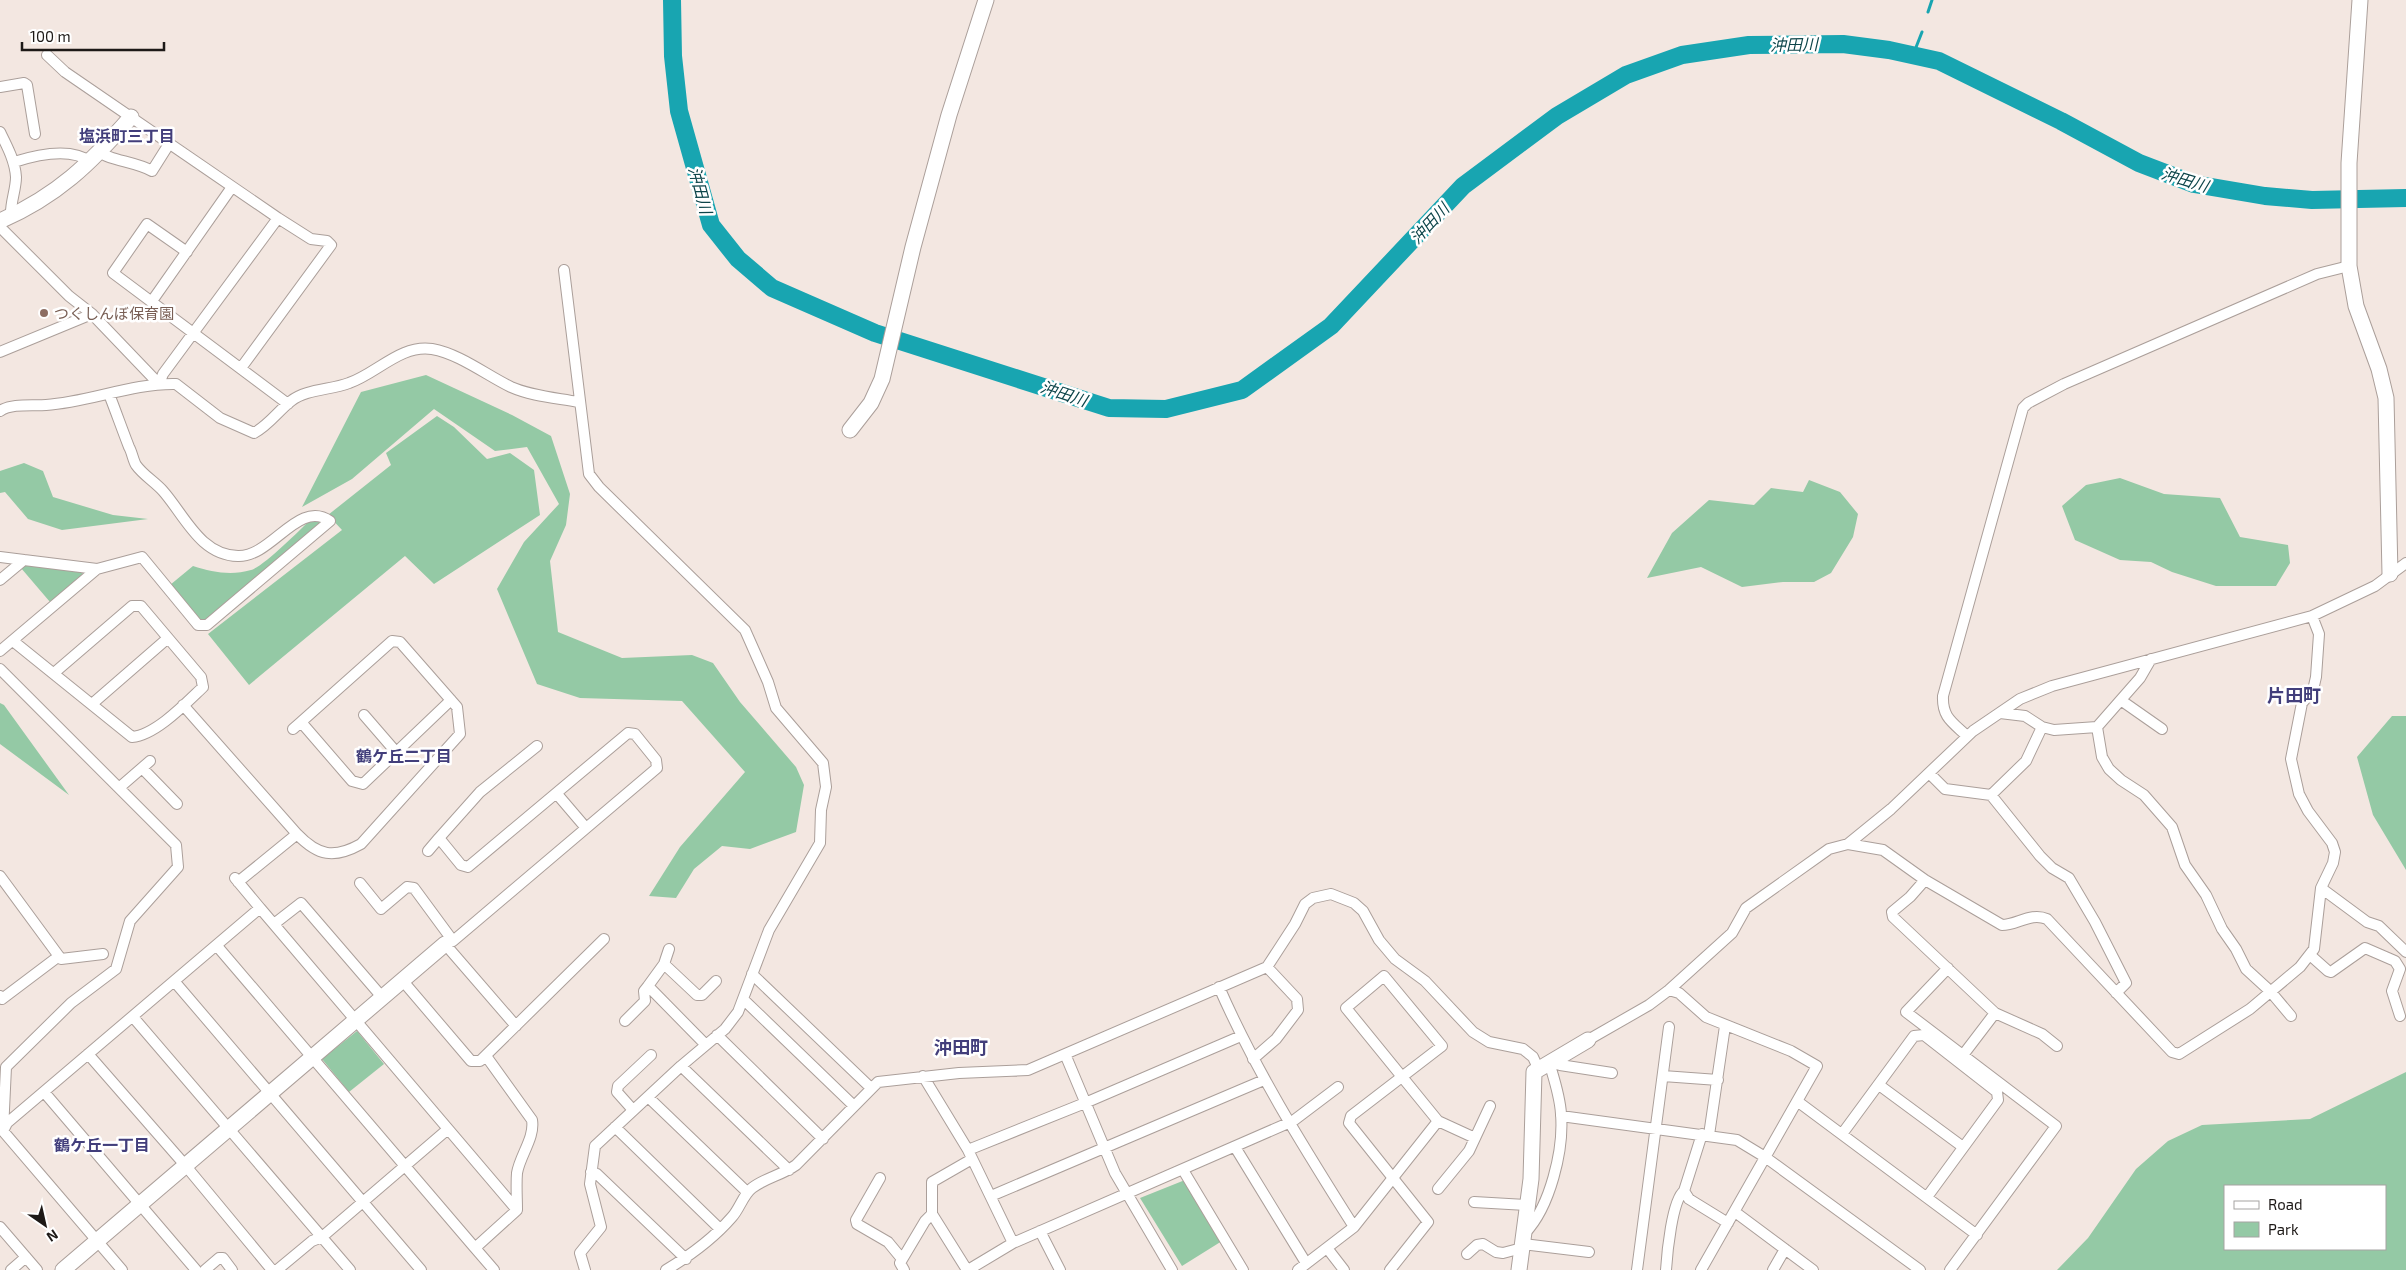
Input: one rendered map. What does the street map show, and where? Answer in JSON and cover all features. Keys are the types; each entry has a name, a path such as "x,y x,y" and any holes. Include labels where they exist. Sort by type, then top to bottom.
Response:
{"street":[{"path":"850,430 871,404 883,374 913,247 949,115 986,0"},
{"path":"2360,0 2349,168 2349,266 2356,306 2379,369 2386,398 2390,574"},
{"path":"47,55 65,72 278,218 311,239 327,241 331,245 240,368"},
{"path":"0,87 24,83 27,85 35,134"},
{"path":"4,222 59,188 95,157 131,117"},
{"path":"0,132 3,145 14,162 16,178 4,222"},
{"path":"14,162 48,154 82,155 125,160 152,171 169,144"},
{"path":"152,301 232,187"},
{"path":"159,384 163,374 278,218"},
{"path":"4,222 69,296 92,314 159,384"},
{"path":"187,252 147,224 113,273 288,404"},
{"path":"1967,736 1947,717 1942,709 1943,696 2023,408 2028,402 2064,384 2317,274 2349,266"},
{"path":"564,270 586,463 592,480 746,630 768,682 776,708 823,763 826,787 822,810 820,843 769,930 743,999 725,1028 705,1044 595,1146 590,1184 601,1226 580,1253 586,1270"},
{"path":"0,352 92,314"},
{"path":"0,411 12,407 55,404 159,384 176,384 220,418 254,433 264,428 288,404 299,396 349,384 370,374 391,360 414,350 432,349 478,369 513,388 578,402"},
{"path":"0,557 96,569 142,557 198,624 206,625 330,521 322,515 307,516 284,530 255,554 238,556 223,554 211,549 195,535 179,510 136,465 108,394"},
{"path":"0,580 24,560"},
{"path":"1519,1270 1528,1205 1532,1155 1534,1072 1649,1005 1669,990 1732,933 1746,908 1829,849 1848,844 1891,809 1967,736 2020,699 2052,686 2312,616 2362,594 2406,563"},
{"path":"0,651 96,569"},
{"path":"13,641 132,737 141,736 183,705 203,687 201,677 141,606 132,606 54,673"},
{"path":"1848,844 1883,850 1925,880 2002,926 2026,918 2041,917 2047,919 2172,1052 2179,1054 2250,1009 2293,974 2314,949 2321,888 2333,863 2334,852 2332,843 2308,811 2299,794 2291,759 2302,703 2314,690 2316,677 2319,634 2312,616"},
{"path":"92,704 168,638"},
{"path":"183,705 297,834 317,851 332,854 347,851 361,844 460,734 457,706 400,642 392,641 293,729"},
{"path":"2000,713 2025,716 2042,727 2054,730 2097,727 2140,678 2151,659"},
{"path":"0,669 176,845 178,867 130,921 116,970 71,1003 3,1066 4,1131 122,1270"},
{"path":"302,722 352,781 363,784 451,700"},
{"path":"2122,700 2162,729"},
{"path":"364,715 396,752"},
{"path":"1991,795 2026,761 2042,727"},
{"path":"2097,727 2102,757 2109,769 2121,780 2144,795 2172,827 2178,838 2185,865 2206,894 2222,929 2236,949 2246,969 2270,991 2291,1016"},
{"path":"63,1270 402,980 449,943 657,768 656,760 635,734 628,733 468,867 461,865 439,838"},
{"path":"428,851 480,792 537,746"},
{"path":"120,787 150,761"},
{"path":"142,768 177,804"},
{"path":"1929,773 1945,789 1991,795 2040,856 2052,868 2069,878 2095,922 2126,983 2116,993"},
{"path":"557,794 586,828"},
{"path":"297,834 237,879 517,1210"},
{"path":"0,876 61,959 103,954"},
{"path":"1925,880 1910,897 1892,912 1893,917 1995,1013 2042,1034 2057,1046"},
{"path":"360,883 381,909 408,887 414,888 449,943 516,1026"},
{"path":"2321,888 2366,922 2378,926 2406,953 2392,991 2400,1016"},
{"path":"666,1270 686,1259 720,1229 739,1210 747,1192 765,1180 789,1170 878,1082 923,1076 1028,1070 1267,967 1295,924 1305,904 1313,898 1331,894 1354,903 1363,911 1378,940 1389,952 1424,981 1473,1032 1489,1042 1523,1049 1544,1065 1561,1116 1558,1159 1549,1190 1523,1242 1503,1253 1483,1244 1477,1245 1468,1254"},
{"path":"274,924 301,903 382,997"},
{"path":"4,1131 7,1123 260,908"},
{"path":"402,980 471,1061 480,1061 604,939"},
{"path":"217,946 494,1270"},
{"path":"2310,955 2331,972 2365,948 2395,961 2400,969"},
{"path":"625,1021 645,1002 644,991 664,964 669,949"},
{"path":"0,996 2,999 59,956"},
{"path":"664,964 697,995 702,995 716,981"},
{"path":"1253,1059 1276,1039 1298,1010 1297,999 1267,967"},
{"path":"1948,968 1906,1012 2056,1126 1950,1270"},
{"path":"752,974 872,1088"},
{"path":"1390,1270 1428,1222 1349,1123 1351,1116 1402,1077 1442,1046 1384,976 1346,1008 1402,1077 1438,1121 1475,1138"},
{"path":"174,981 421,1270"},
{"path":"648,986 705,1044"},
{"path":"1219,987 1241,1036 1264,1080 1354,1227"},
{"path":"1669,990 1679,993 1706,1017 1725,1026 1733,1026 1791,1051 1817,1066 1701,1270"},
{"path":"743,999 854,1106"},
{"path":"1963,1055 1995,1013"},
{"path":"132,1017 350,1270"},
{"path":"1666,1270 1676,1210 1681,1193 1684,1191 1706,1134 1718,1080 1725,1026"},
{"path":"1637,1270 1669,1027"},
{"path":"717,1035 823,1138"},
{"path":"1842,1134 1914,1036 1924,1035 1996,1092 1998,1100 1927,1197"},
{"path":"1241,1036 970,1155 932,1182 932,1214 968,1270 1013,1243 1040,1230 1126,1195 1289,1123 1338,1087"},
{"path":"88,1054 185,1165 272,1270"},
{"path":"1065,1054 1126,1195 1172,1270"},
{"path":"633,1110 617,1092 618,1086 652,1055"},
{"path":"475,1248 517,1210 517,1175 520,1160 534,1129 532,1120 486,1056"},
{"path":"1544,1065 1560,1065 1612,1073"},
{"path":"681,1066 789,1170"},
{"path":"923,1076 970,1155 1013,1243"},
{"path":"1663,1076 1718,1080"},
{"path":"991,1196 1264,1080"},
{"path":"1879,1085 1963,1147"},
{"path":"44,1092 196,1270"},
{"path":"648,1096 747,1192"},
{"path":"1797,1102 1977,1235"},
{"path":"1438,1189 1469,1151 1490,1106"},
{"path":"1561,1116 1706,1134 1737,1140 1765,1157 1920,1270"},
{"path":"1235,1147 1302,1267 1354,1227 1438,1121"},
{"path":"615,1128 720,1229"},
{"path":"277,1270 312,1241 322,1237 448,1129"},
{"path":"1183,1170 1243,1270"},
{"path":"591,1172 598,1174 686,1259"},
{"path":"880,1178 856,1220 857,1224 888,1242 902,1259"},
{"path":"1684,1191 1689,1199 1728,1223"},
{"path":"1474,1202 1528,1205"},
{"path":"1734,1212 1813,1270"},
{"path":"904,1270 900,1263 902,1259 925,1221 932,1214"},
{"path":"0,1227 37,1270"},
{"path":"1040,1230 1060,1270"},
{"path":"1523,1242 1589,1252"},
{"path":"1327,1248 1344,1270"},
{"path":"1773,1270 1785,1249"},
{"path":"11,1270 26,1257"},
{"path":"205,1270 219,1258 222,1258 232,1270"}],"green space":[{"path":"426,375 512,415 551,436 570,494 566,525 550,561 558,632 622,658 692,655 713,663 740,702 796,767 804,785 796,832 750,849 722,846 694,869 676,898 649,896 680,847 745,772 682,701 580,698 537,684 497,589 524,542 559,504 527,447 495,451 434,409 352,479 302,507 361,392"},
{"path":"437,416 454,427 487,459 510,453 534,470 540,515 434,584 405,556 249,685 208,634 342,530 328,515 391,465 386,453"},
{"path":"24,463 43,471 53,497 113,515 148,519 62,530 28,519 5,492 0,493 0,471"},
{"path":"2120,478 2164,494 2220,498 2240,537 2288,545 2290,563 2276,586 2216,586 2172,572 2151,562 2120,560 2075,540 2062,506 2086,485"},
{"path":"1809,480 1840,492 1858,514 1853,537 1831,573 1814,582 1783,582 1742,587 1701,567 1647,578 1672,533 1709,500 1754,505 1771,488 1803,492"},
{"path":"310,520 323,522 207,620 200,620 170,585 193,566 229,573 251,570 281,548"},
{"path":"24,565 82,572 83,575 50,602 21,568"},
{"path":"0,703 4,705 69,795 0,744"},
{"path":"2392,716 2406,716 2406,870 2373,815 2357,757"},
{"path":"357,1031 384,1064 349,1092 322,1059"},
{"path":"2406,1072 2406,1270 2057,1270 2088,1238 2136,1169 2168,1141 2202,1125 2310,1119"},
{"path":"1185,1180 1222,1241 1182,1266 1140,1198"}],"waterway":[{"name":"沖田川","path":"672,0 673,56 679,111 711,225 738,259 772,288 875,333 1109,408 1166,409 1242,390 1331,326 1463,186 1557,116 1626,75 1682,55 1749,45 1843,44 1889,50 1939,61 2061,121 2139,163 2194,184 2265,196 2312,200 2406,198"},
{"path":"1928,12 1932,0"},
{"path":"1913,55 1922,32"}],"place":[{"name":"つくしんぼ保育園","path":"44,313"}],"district":[{"name":"塩浜町三丁目","path":"127,135"},
{"name":"片田町","path":"2294,695"},
{"name":"鶴ケ丘二丁目","path":"404,755"},
{"name":"沖田町","path":"961,1047"},
{"name":"鶴ケ丘一丁目","path":"102,1144"}]}
